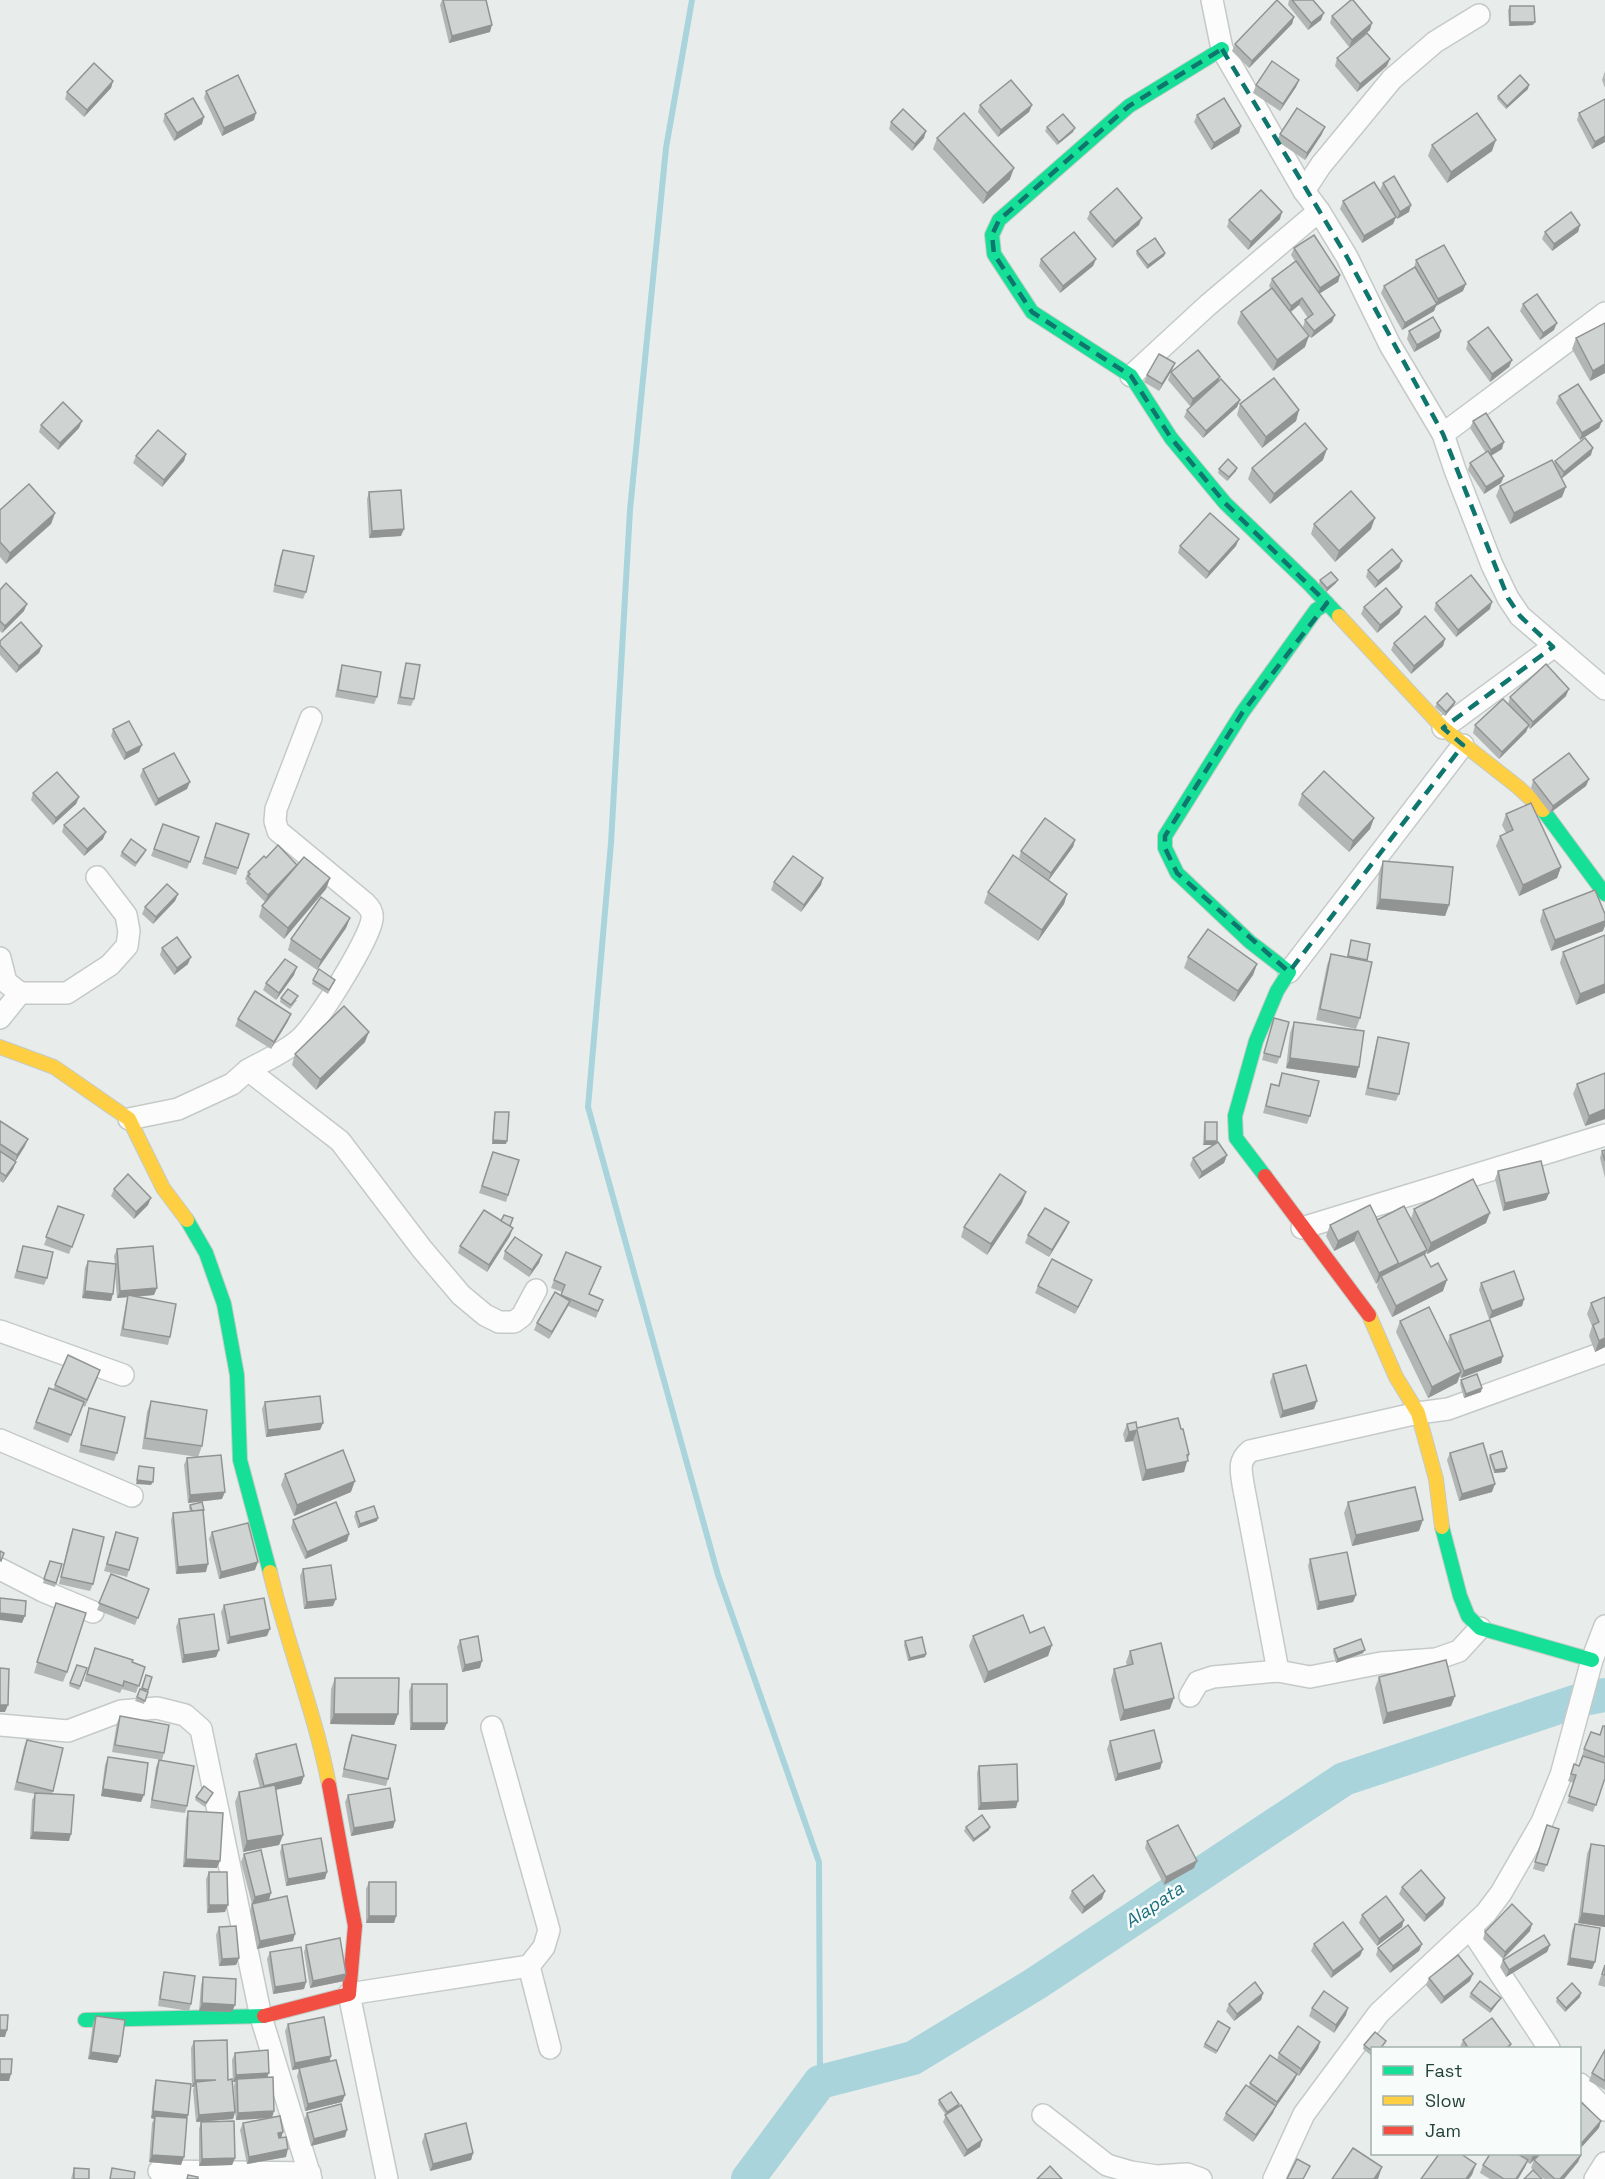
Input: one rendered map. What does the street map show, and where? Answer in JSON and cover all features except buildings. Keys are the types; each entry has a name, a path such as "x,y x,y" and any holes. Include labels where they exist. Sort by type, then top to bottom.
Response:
{"street":[{"path":"1212,0 1222,49 1304,191 1347,257 1390,345 1443,434 1492,565 1508,598 1520,616 1553,647 1605,689"},
{"path":"1304,191 1321,165 1392,79 1434,42 1479,15"},
{"path":"1222,49 1130,106 999,220 992,235 994,254 1032,312 1131,375 1171,438 1225,503 1327,603 1443,728 1508,778 1540,808 1605,894"},
{"path":"1131,375 1216,298 1319,211"},
{"path":"1443,434 1605,313"},
{"path":"1289,972 1250,942 1177,873 1165,848 1165,836 1242,713 1316,610 1327,603"},
{"path":"1443,728 1553,647"},
{"path":"129,1119 178,1109 232,1084 248,1070 301,1039 336,992 368,932 372,919 371,909 278,831 275,821 276,809 311,718"},
{"path":"1463,745 1289,972 1277,991 1256,1041 1235,1116 1236,1138 1371,1318 1396,1377 1418,1413 1436,1479 1443,1534 1460,1596 1468,1616 1480,1628 1592,1660"},
{"path":"0,958 6,982 20,993 67,993 110,965 127,946 129,931 126,915 97,877"},
{"path":"0,1018 20,993"},
{"path":"0,1047 54,1067 129,1119 163,1188 182,1211 206,1253 224,1304 237,1375 240,1460 279,1611 310,1706 324,1760 355,1926 355,1954 350,1972 349,1994 387,2179"},
{"path":"248,1070 340,1141 422,1249 461,1295 485,1315 499,1322 514,1322 522,1316 536,1290"},
{"path":"1302,1228 1605,1135"},
{"path":"0,1331 123,1375"},
{"path":"1278,1671 1243,1484 1240,1464 1244,1456 1250,1451 1418,1413 1448,1409 1605,1352"},
{"path":"0,1440 132,1496"},
{"path":"0,1569 43,1591 93,1612"},
{"path":"1274,2179 1304,2114 1379,2013 1486,1913 1501,1893 1542,1822 1561,1775 1592,1660 1605,1626"},
{"path":"1190,1696 1198,1682 1213,1677 1278,1671 1310,1677 1380,1663 1436,1659 1459,1651 1480,1628"},
{"path":"0,1725 68,1731 122,1711 156,1708 185,1715 201,1729 261,2017 311,2176 159,2171"},
{"path":"84,2020 261,2017 349,1994 529,1966 544,1947 549,1930 492,1727"},
{"path":"1470,1928 1548,2047"},
{"path":"529,1966 550,2048"},
{"path":"1581,2085 1605,2110"},
{"path":"1043,2115 1107,2164 1131,2172 1157,2176 1187,2174 1201,2179"},
{"path":"1595,2179 1605,2163"}],"highlighted area":[{"path":"1222,49 1347,257 1443,434 1508,598 1520,616 1553,647 1443,728 1463,745 1289,972 1177,873 1165,848 1165,836 1242,713 1327,603 1225,503 1171,438 1131,376 1032,312 994,254 992,235 999,220 1129,106"}],"waterway":[{"path":"692,0 666,148 630,510 611,843 588,1107 718,1575 819,1862 820,2082"},
{"name":"Alapata","path":"748,2179 820,2082 913,2058 1035,1984 1344,1779 1583,1699 1605,1695"}],"traffic: fast":[{"path":"1222,49 1129,106 999,220 992,235 994,254 1032,312 1131,376 1171,438 1225,503 1339,616"},
{"path":"1265,1176 1236,1138 1235,1116 1256,1041 1277,991 1289,972 1250,942 1177,873 1165,848 1165,836 1242,713 1316,610 1327,603"},
{"path":"1543,810 1605,894"},
{"path":"187,1220 206,1253 224,1304 237,1375 240,1460 270,1572"},
{"path":"1442,1527 1460,1596 1468,1616 1480,1628 1592,1660"},
{"path":"85,2020 264,2016"}],"traffic: slow":[{"path":"1339,616 1443,728 1518,787 1543,810"},
{"path":"0,1047 54,1067 129,1119 163,1188 187,1220"},
{"path":"1369,1315 1396,1377 1418,1413 1436,1479 1442,1527"},
{"path":"270,1572 316,1731 329,1785"}],"traffic: jam":[{"path":"1265,1176 1369,1315"},
{"path":"264,2016 349,1994 355,1926 329,1785"}]}
